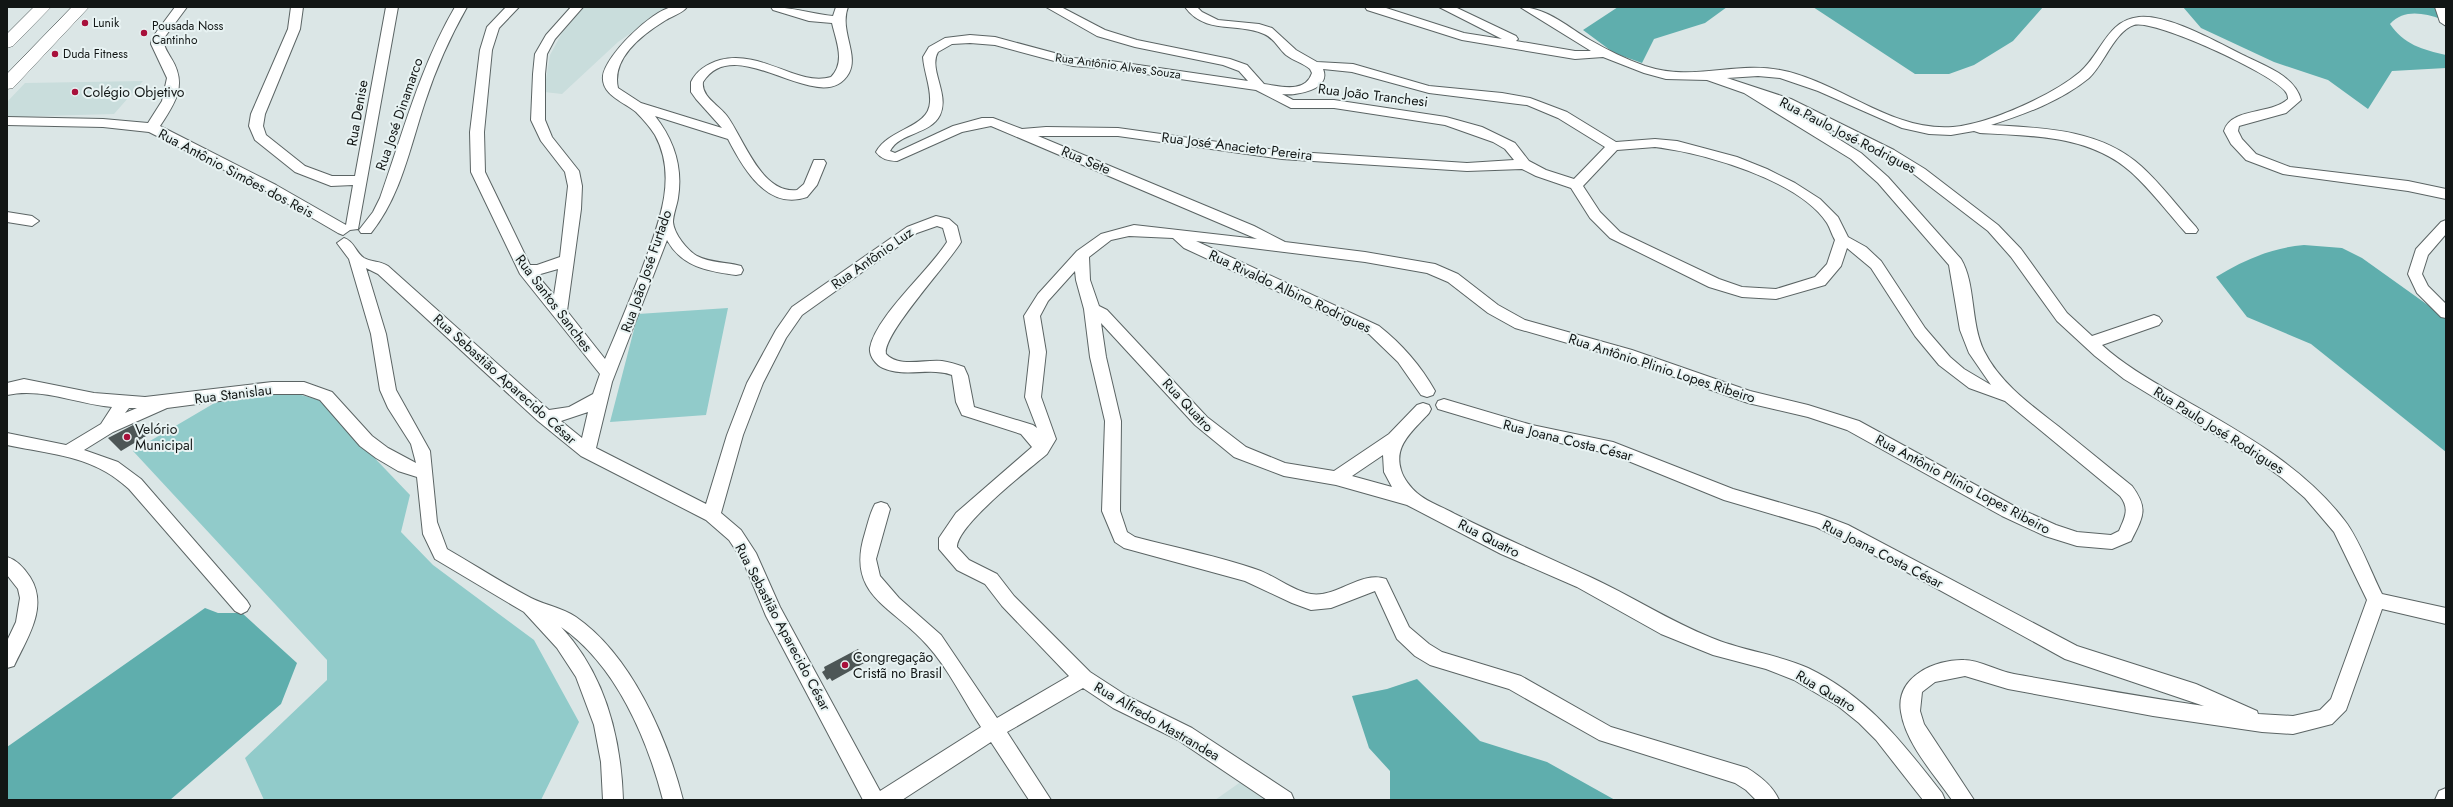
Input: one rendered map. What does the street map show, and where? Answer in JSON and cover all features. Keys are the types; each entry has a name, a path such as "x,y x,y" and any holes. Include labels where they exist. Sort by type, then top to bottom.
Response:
{"main road":[{"path":"7,43 43,7"},
{"path":"7,84 81,7"}],"street":[{"path":"152,128 174,82 172,72 157,44 158,38 181,7"},
{"path":"297,7 294,29 258,114 256,126 260,137 300,170 331,181 361,180"},
{"name":"Rua Denise","path":"354,233 361,180 392,7"},
{"name":"Rua José Dinamarco","path":"354,233 379,214 387,198 428,74 440,45 461,7"},
{"name":"Rua Santos Sanches","path":"513,7 493,27 486,50 477,132 477,168 525,270 608,373"},
{"path":"559,311 576,186 572,171 546,138 538,119 539,74 541,54 550,38 576,7"},
{"path":"680,7 649,25 622,51 609,72 609,82 614,90 635,105 732,136"},
{"path":"777,7 809,17 838,20"},
{"path":"819,164 807,190 794,196 774,190 756,174 746,160 722,118 696,89 699,78 716,65 738,61 755,63 805,81 823,82 835,79 843,74 846,65 838,20 842,7"},
{"name":"Rua João Tranchesi","path":"1052,7 1101,33 1135,43 1237,65 1251,74 1258,85 1291,104 1334,104 1446,121 1477,130 1510,146 1524,164 1541,173 1576,185"},
{"path":"1191,7 1207,20 1254,27 1274,34 1292,54 1315,66"},
{"path":"1371,7 1462,36 1575,55 1602,54"},
{"path":"1445,7 1528,46"},
{"path":"1526,7 1602,54 1630,67 1660,75 1709,77 1749,73 1780,74 1823,87 1890,118 1912,125 1943,130 1970,128 2049,131 2077,138 2122,159 2136,169 2192,230"},
{"path":"2441,7 2446,22"},
{"path":"1970,128 2012,113 2071,84 2096,63 2119,27 2132,21 2151,22 2173,28 2246,62 2290,88 2295,100 2291,105 2284,109 2251,116 2233,124 2231,131 2236,142 2251,157 2288,172 2408,186 2446,194"},
{"name":"Rua Antônio Alves Souza","path":"883,152 889,143 925,123 933,115 937,94 929,57 933,50 942,44 959,39 995,40 1073,62 1111,65 1295,91 1305,89 1315,82 1318,73 1315,66"},
{"name":"Rua João Tranchesi","path":"1315,66 1340,66 1365,71 1417,87 1530,102 1568,118 1614,146"},
{"name":"Rua Paulo José Rodrigues","path":"1709,77 1772,96 1811,113 1920,172 1993,228 2006,241 2062,316 2089,343 2130,375 2263,455 2294,478 2325,508 2340,527 2376,600"},
{"name":"Rua Antônio Plinio Lopes Ribeiro","path":"1286,248 1365,257 1430,268 1453,278 1493,308 1520,324 1627,354 1748,397 1808,411 1853,425 2008,511 2051,531 2077,539 2099,542 2112,542 2125,536 2135,514 2134,502 2126,491 2010,396 1990,373 1977,353 1968,330 1959,271 1944,247 1869,166 1749,90"},
{"name":"Rua João José Furtado","path":"587,451 600,397 608,373 619,348 666,222 672,189 672,159 664,138 635,105"},
{"name":"Rua Antônio Simões dos Reis","path":"7,121 103,123 152,128 271,188 354,233"},
{"name":"Rua Sete","path":"883,152 891,157 897,156 964,127 987,121 1022,133 1249,228 1286,248"},
{"name":"Rua José Anacieto Pereira","path":"1022,133 1046,131 1118,132 1282,155 1467,167 1524,164"},
{"path":"1669,143 1714,155 1785,183 1814,201 1834,221 1842,240 1834,266 1820,281 1806,287 1776,294 1742,292 1714,283 1615,235 1595,215 1576,185 1614,146 1669,143"},
{"path":"7,218 32,221"},
{"name":"Rua Antônio Luz","path":"712,515 739,420 770,353 786,325 798,311 912,230 936,221 944,222 950,226 954,242 938,266 902,309 881,339 878,349 879,355 892,366 942,367 958,371 963,385 965,408 968,411 1027,429 1041,449"},
{"path":"666,222 673,241 687,257 708,266 736,270"},
{"path":"2446,225 2421,253 2415,274 2422,289 2446,313"},
{"path":"1041,449 1048,439 1033,396 1038,361 1032,317 1034,310 1055,283 1082,255 1106,237 1127,230 1144,230 1286,248"},
{"path":"354,233 356,259 380,344 386,384 398,411 421,449 425,473 430,528 436,549 441,554 530,607 569,622 585,634 612,668 646,724 669,779 673,800"},
{"name":"Rua Rivaldo Albino Rodrigues","path":"1177,234 1189,244 1374,330 1397,350 1416,372 1427,391"},
{"path":"1842,240 1861,249 1874,262 1924,339 1955,371 1981,387 1998,395 2010,396"},
{"path":"1082,255 1083,280 1092,308 1098,357 1114,421 1111,511 1115,525 1121,537 1130,543 1262,579 1297,598 1311,602 1325,602 1340,598 1366,585 1380,584 1387,595 1394,617 1403,634 1427,653 1454,665 1514,682 1606,734 1740,775 1753,783 1770,800"},
{"name":"Rua Sebastião Aparecido César","path":"356,259 383,270 464,342 544,417 587,451 712,515 735,535 750,558 772,610 874,800"},
{"path":"525,270 547,268 565,261"},
{"name":"Rua Quatro","path":"1092,308 1102,314 1201,421 1228,444 1258,460 1284,469 1336,478 1412,499 1507,549 1583,582 1667,628 1713,647 1766,661 1801,674 1845,700 1866,717 1883,734 1935,800"},
{"path":"2089,343 2154,321"},
{"path":"592,354 619,348"},
{"name":"Rua Stanislau","path":"10,388 24,385 94,399 124,402 168,402 272,388 304,388 316,391 326,396 366,441 382,453 404,466 425,473"},
{"path":"1427,391 1439,393 1444,398 1444,405 1435,411 1422,409 1418,403 1418,397 1427,391"},
{"path":"544,417 568,416 582,410 600,397"},
{"path":"108,428 124,402"},
{"path":"67,452 108,428 168,402"},
{"name":"Rua Joana Costa César","path":"1444,405 1532,432 1613,448 1723,493 1820,521 1900,560 2040,638 2072,652 2196,693 2227,705 2262,723"},
{"path":"1336,478 1395,439 1422,409"},
{"path":"7,439 67,452 112,467 135,484 241,606"},
{"path":"1395,439 1389,461 1392,472 1412,499"},
{"name":"Rua Alfredo Mastrandea","path":"1041,449 962,518 948,538 948,549 963,565 991,579 1008,601 1083,678 1120,702 1185,734 1284,800"},
{"path":"881,509 867,559 870,575 879,591 922,626 935,641 1041,800"},
{"path":"7,564 21,575 29,592 30,603 25,622 7,660"},
{"path":"1964,800 1929,752 1915,727 1910,711 1914,687 1930,675 1948,670 1965,668 2008,681 2048,688 2262,723 2293,725 2325,718 2339,704 2376,600 2446,616"},
{"path":"530,607 573,654 598,702 606,735 613,780 613,800"},
{"path":"884,800 995,729 1083,678"}],"shaded area":[{"path":"584,7 668,7 618,42 562,94 544,92 550,55 562,33"},
{"path":"1618,7 1727,7 1705,23 1654,39 1642,63 1614,53 1583,30"},
{"path":"1813,7 2043,7 2013,41 1974,65 1949,74 1915,74"},
{"path":"2183,7 2437,7 2441,19 2421,14 2408,14 2395,19 2390,24 2401,37 2414,45 2429,51 2446,55 2446,68 2392,71 2368,109 2328,80 2274,62 2201,28"},
{"name":"Colégio Objetivo","path":"143,81 114,114 7,117 7,102 25,83"},
{"path":"2304,245 2342,248 2362,258 2446,318 2446,452 2311,344 2247,317 2216,277 2247,260 2269,252"},
{"path":"728,308 706,415 610,422 638,314"},
{"path":"294,393 319,400 410,495 401,532 433,565 534,640 579,722 541,800 264,800 245,758 327,680 327,660 133,451 223,398"},
{"path":"205,608 218,613 242,613 297,663 281,704 170,800 7,800 7,747"},
{"path":"1417,679 1480,741 1547,762 1615,800 1390,800 1390,771 1369,748 1352,696 1387,689"},
{"path":"1242,781 1272,800 1215,800"}],"building":[{"name":"Velório Municipal","path":"133,425 146,436 121,451 108,438"},
{"name":"Congregação Cristã no Brasil","path":"858,649 866,662 832,681 830,678 827,680 822,672 825,670 824,667"}],"place":[{"name":"Lunik","path":"85,23"},
{"name":"Pousada Noss Cantinho","path":"144,33"},
{"name":"Duda Fitness","path":"55,54"},
{"name":"Colégio Objetivo","path":"75,92"},
{"name":"Velório Municipal","path":"127,437"},
{"name":"Congregação Cristã no Brasil","path":"845,665"}]}
